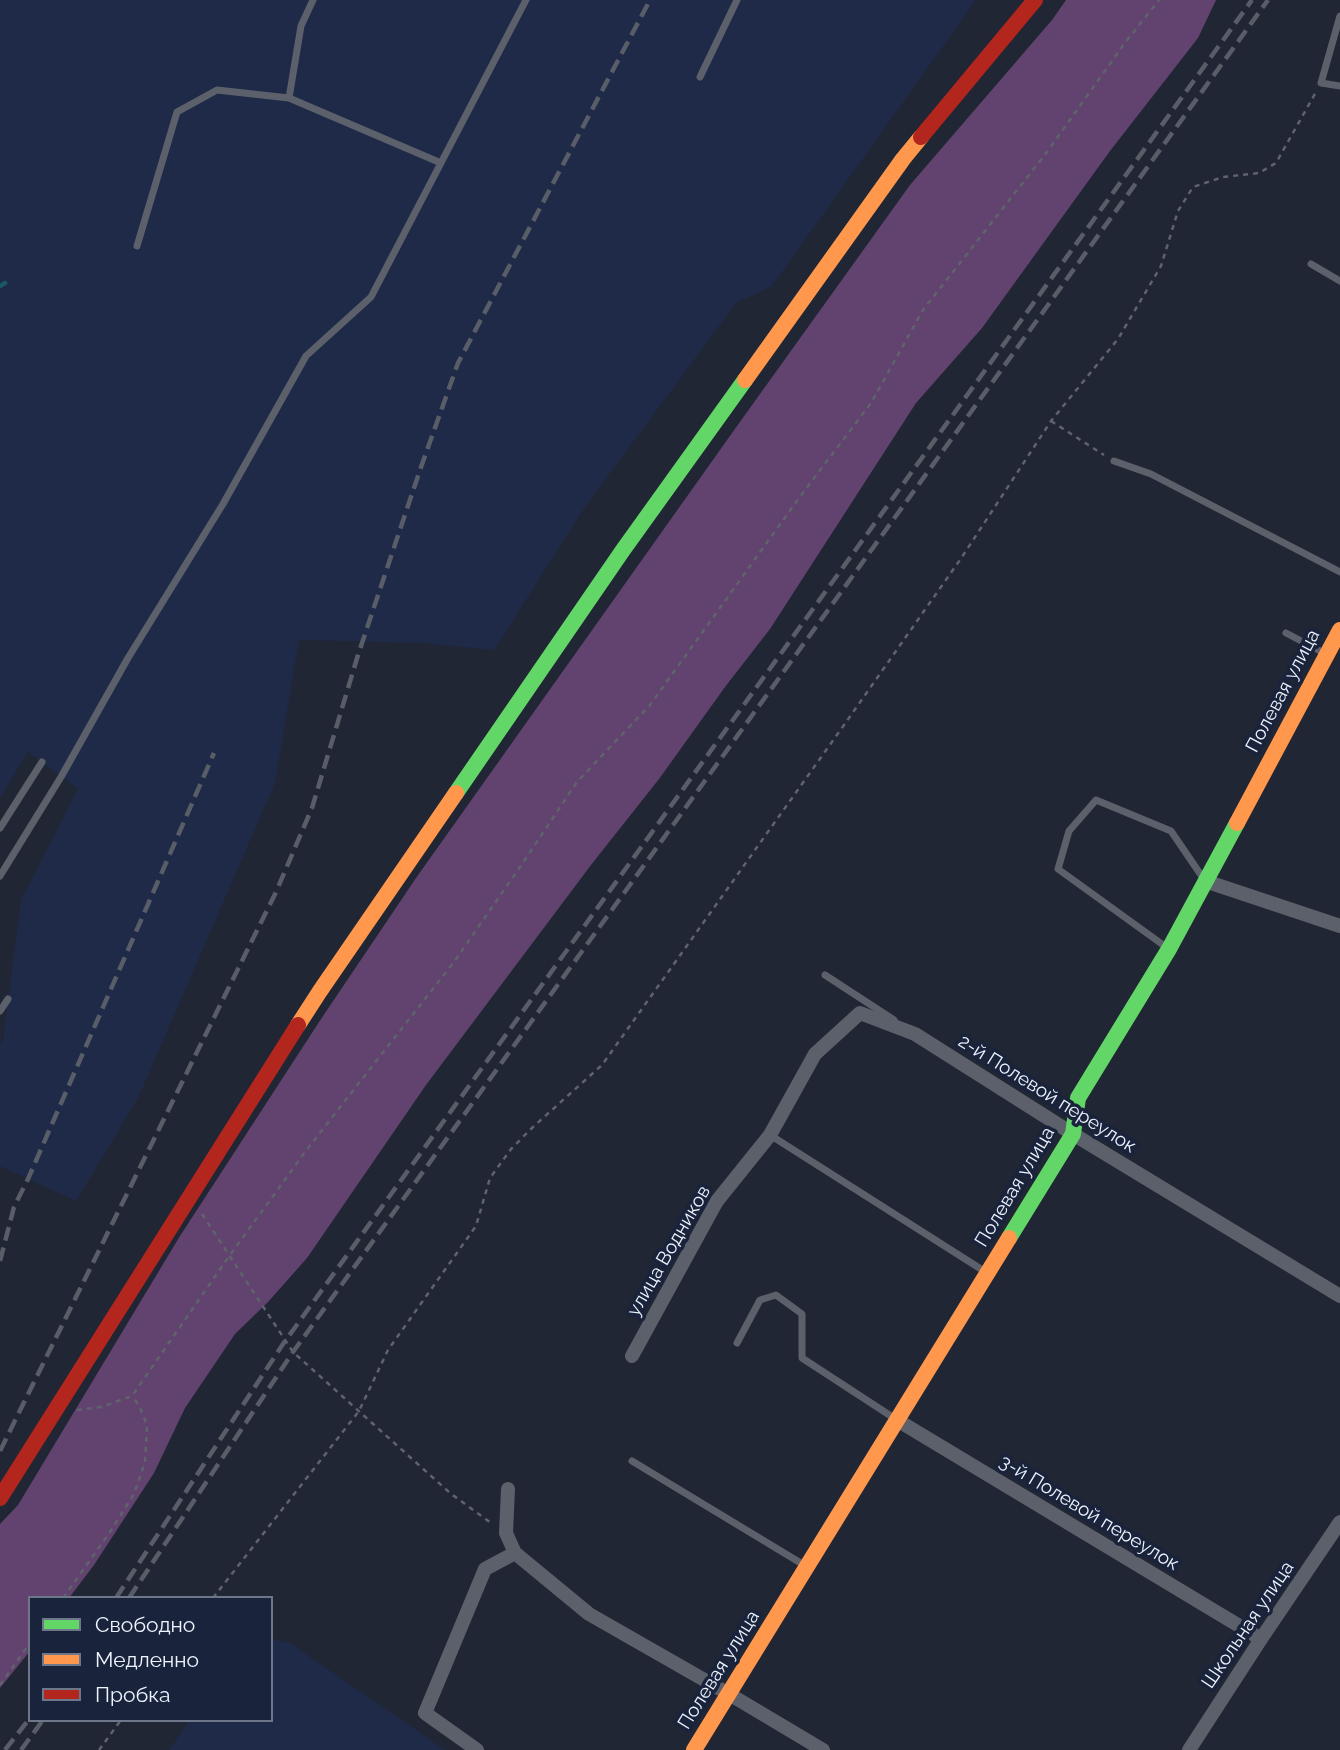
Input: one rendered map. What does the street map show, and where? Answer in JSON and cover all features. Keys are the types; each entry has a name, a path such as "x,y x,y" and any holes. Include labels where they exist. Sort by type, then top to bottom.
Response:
{"street":[{"path":"0,1498 320,991 631,539 903,159 1035,0"},
{"name":"Полевая улица","path":"694,1750 1073,1134 1078,1098 1169,949 1340,630"},
{"path":"1205,881 1340,926"},
{"name":"2-й Полевой переулок","path":"769,1135 815,1054 860,1013 915,1034 1073,1134 1340,1296"},
{"name":"улица Водников","path":"632,1356 717,1201 769,1135"},
{"name":"3-й Полевой переулок","path":"897,1420 1261,1639"},
{"path":"508,1489 506,1533 515,1553 589,1614 822,1750"},
{"name":"Школьная улица","path":"1189,1750 1340,1522"},
{"path":"477,1750 425,1713 485,1569 515,1553"}],"lane":[{"path":"289,98 301,26 313,0"},
{"path":"0,876 61,777 128,658 223,504 306,356 371,297 526,0"},
{"path":"700,77 737,0"},
{"path":"1340,16 1321,83 1340,86"},
{"path":"137,247 177,112 217,90 289,98 441,163"},
{"path":"1311,264 1340,281"},
{"path":"1114,461 1151,474 1340,572"},
{"path":"1286,633 1328,655"},
{"path":"0,828 41,762"},
{"path":"1169,949 1058,869 1069,831 1096,800 1171,831 1205,881"},
{"path":"825,975 915,1034"},
{"path":"0,1011 8,999"},
{"path":"769,1135 988,1273"},
{"path":"737,1343 760,1300 776,1295 802,1314 802,1358 897,1420"},
{"path":"632,1461 807,1567"}],"path":[{"path":"53,1414 101,1407 132,1396 308,1148 454,962 577,782 650,705 871,403 923,310 1047,152 1159,0"},
{"path":"215,1596 359,1411 388,1350 476,1226 490,1178 525,1134 602,1065 868,692 962,557 1051,421 1118,339 1161,266 1178,211 1193,187 1223,177 1259,173 1276,163 1321,83"},
{"path":"1051,421 1114,461"},
{"path":"185,1205 201,1213 293,1352 450,1493 506,1533"},
{"path":"64,1596 134,1494 145,1462 147,1425 132,1396"},
{"path":"0,1685 28,1646"},
{"path":"100,1750 120,1722"}],"shaded area":[{"path":"0,0 976,0 772,286 736,303 585,507 494,650 424,643 299,640 275,783 139,1096 76,1201 0,1166 0,1044 3,1040 21,900 78,789 28,752 0,798"},
{"path":"1066,0 1216,0 1198,38 1110,151 982,328 916,403 770,629 426,1085 307,1258 235,1334 185,1408 154,1473 94,1565 71,1596 28,1596 28,1653 0,1688 0,1524 18,1505 180,1236 416,878 737,426 910,185 1052,20"},
{"path":"273,1639 290,1643 445,1750 169,1750 189,1722 273,1722"}],"waterway":[{"path":"0,286 5,283"}],"railway":[{"path":"0,1451 276,892 312,808 358,655 458,363 650,0"},
{"path":"117,1596 283,1344 1252,0"},
{"path":"130,1596 293,1352 1268,0"},
{"path":"0,1261 14,1207 214,753"},
{"path":"5,1750 28,1721"},
{"path":"21,1750 42,1722"}],"traffic: fast":[{"path":"456,793 623,550 745,380"},
{"path":"1009,1238 1073,1134 1078,1098 1169,949 1237,823"}],"traffic: slow":[{"path":"745,380 921,137"},
{"path":"1237,823 1340,630"},
{"path":"298,1025 456,793"},
{"path":"694,1750 1009,1238"}],"traffic: jam":[{"path":"921,137 1035,0"},
{"path":"0,1498 298,1025"}]}
